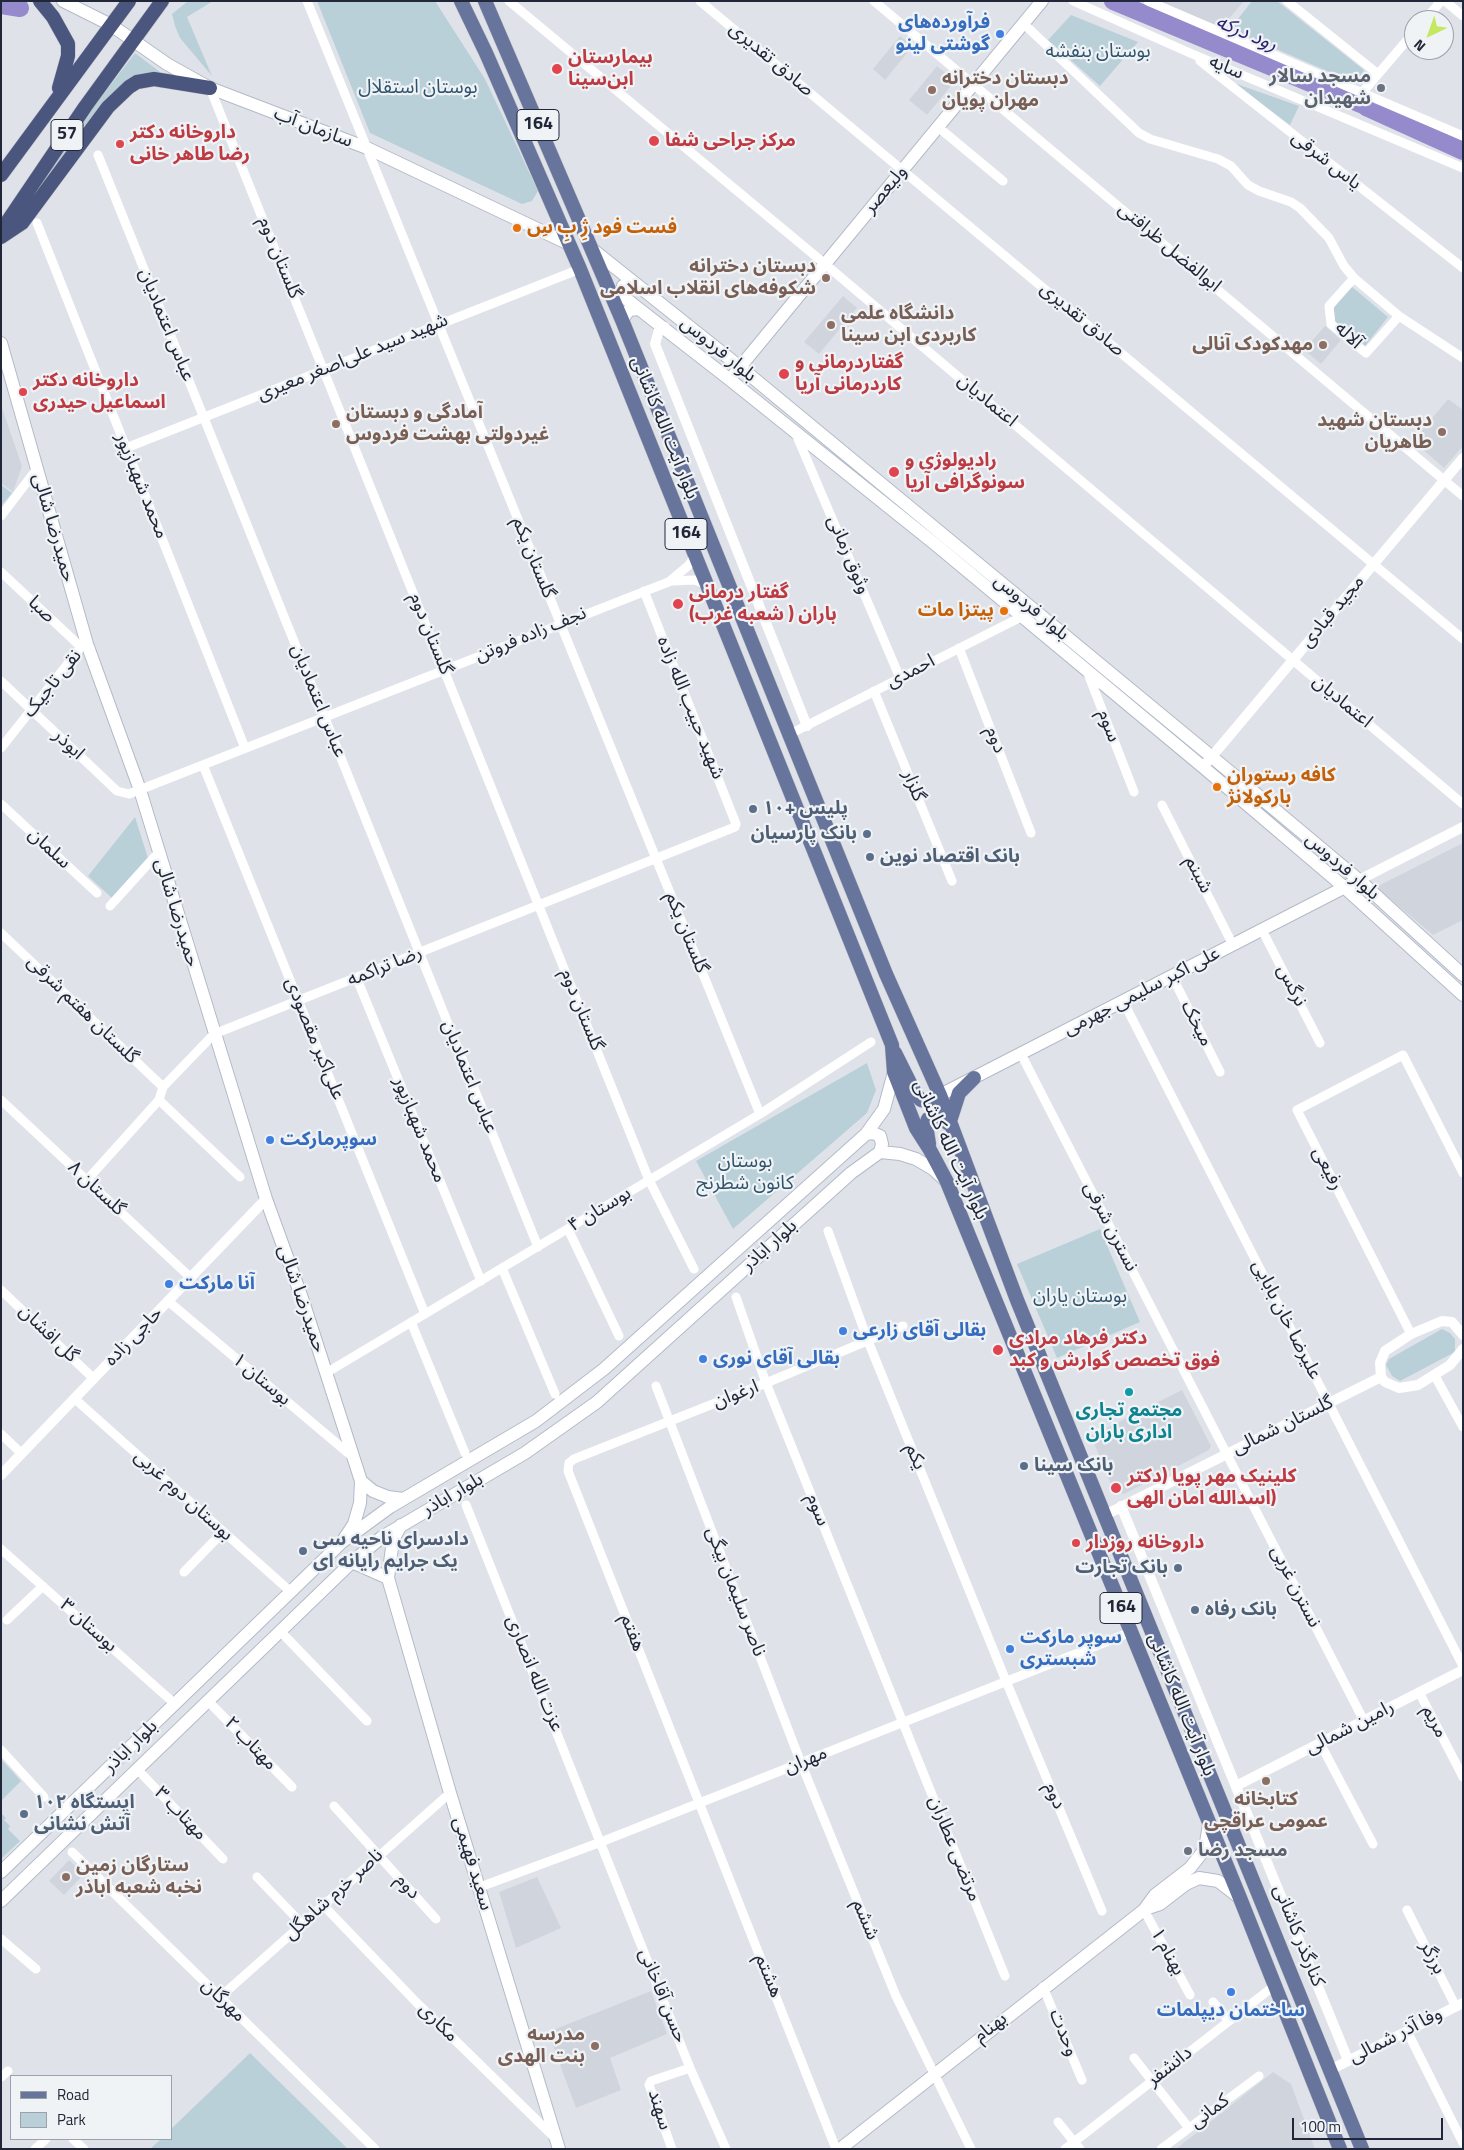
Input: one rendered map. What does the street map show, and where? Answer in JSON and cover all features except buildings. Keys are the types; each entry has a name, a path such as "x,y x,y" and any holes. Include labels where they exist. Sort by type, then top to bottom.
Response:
{"highway":[{"path":"40,1 53,17 68,44 66,70 52,105"},
{"name":"57","path":"1,175 129,1"},
{"name":"57","path":"1,230 162,1"},
{"path":"1,237 22,223 115,99 129,87 137,82 154,79 210,88"}],"main road":[{"name":"سازمان آب","path":"63,1 111,26 167,64 210,88 367,148 569,244"},
{"name":"بلوار آیت الله کاشانی","path":"461,1 486,53 580,269 892,1046 894,1072 916,1128 947,1182 1240,1898 1340,2149"},
{"name":"بلوار آیت الله کاشانی","path":"485,1 622,320 886,974 940,1096 949,1124 1105,1515 1362,2149"},
{"name":"ولیعصر","path":"729,378 1042,1"},
{"name":"بلوار فردوس","path":"592,250 805,421 939,540 1025,612 1087,672 1203,767 1344,888 1463,995"},
{"name":"بلوار فردوس","path":"634,283 623,286 622,292 625,298 665,327 796,433 939,540"},
{"path":"622,320 630,310 639,309"},
{"name":"حمیدرضا شالی","path":"1,343 84,646 140,790 266,1199 361,1481"},
{"path":"796,433 805,421"},
{"name":"بلوار فردوس","path":"1025,612 1095,661 1212,757 1359,880 1463,975"},
{"name":"علی اکبر سلیمی جهرمی","path":"940,1096 1359,880"},
{"path":"892,1046 916,1096 921,1100 927,1101 940,1096"},
{"name":"بلوار اباذر","path":"1,1872 342,1542 370,1520 536,1421 604,1369 866,1134 884,1109 894,1072"},
{"path":"930,1150 926,1125 928,1118 937,1116 949,1124 959,1093 974,1078"},
{"path":"866,1134 873,1133 880,1136 882,1144 880,1152 900,1154 916,1159 947,1182"},
{"name":"بلوار اباذر","path":"1,1901 352,1562 382,1537 525,1453 597,1402 851,1173 880,1152"},
{"path":"361,1481 380,1494 404,1499"},
{"path":"342,1542 354,1524 360,1503 361,1481"},
{"path":"352,1562 388,1578 393,1540 401,1525"},
{"name":"سعید فهیمی","path":"388,1578 450,1793 557,2144"},
{"name":"بهنام","path":"1144,1910 1154,1895 1190,1868 1205,1849 1209,1824"},
{"path":"1190,1868 1197,1866 1201,1869 1199,1878 1218,1881 1240,1898"},
{"name":"بهنام","path":"838,2149 1144,1910 1160,1904 1186,1884 1199,1878"}],"street":[{"name":"گلستان یکم","path":"307,1 760,1114"},
{"name":"اعتمادیان","path":"509,1 825,264 1463,804"},
{"name":"صادق تقدیری","path":"700,1 1463,638"},
{"name":"ابوالفضل ظرافتی","path":"874,1 1463,496"},
{"name":"سایه","path":"1073,1 1190,53 1463,168"},
{"path":"1148,1 1463,136"},
{"path":"1287,1 1378,74"},
{"path":"1443,1 1463,16"},
{"path":"1024,24 1140,133 1150,139 1218,159 1231,166 1248,185 1259,191 1291,202 1300,208 1328,238 1344,266 1354,278 1399,316 1463,358"},
{"path":"1362,93 1404,44"},
{"name":"یاس شرقی","path":"1190,53 1463,268"},
{"name":"گلستان دوم","path":"210,88 649,1180 694,1269"},
{"path":"938,127 1003,181"},
{"name":"عباس اعتمادیان","path":"98,155 538,1247"},
{"name":"محمد شهبازپور","path":"37,223 245,748"},
{"name":"شهید سید علی‌اصغر معیری","path":"126,448 580,269"},
{"name":"آلاله","path":"1354,278 1329,306 1331,324 1366,353 1399,316"},
{"path":"665,327 659,330 655,344 807,726"},
{"name":"وثوق زمانی","path":"796,433 900,678"},
{"name":"مجید قبادی","path":"1203,767 1463,458"},
{"path":"1,516 36,470"},
{"name":"نجف زاده فروتن","path":"140,790 671,580 689,565 695,555"},
{"name":"صبا","path":"1,572 84,646"},
{"name":"نجف زاده فروتن","path":"671,580 695,580 707,585"},
{"name":"شهید حبیب الله زاده","path":"644,591 736,826"},
{"name":"احمدی","path":"790,734 959,648 1025,612"},
{"name":"نقی تاجیک","path":"1,748 84,646"},
{"name":"دوم","path":"959,648 1031,833"},
{"path":"1087,672 1095,661"},
{"name":"سوم","path":"1087,672 1134,792"},
{"name":"ابوذر","path":"1,681 117,791 129,794 140,790"},
{"name":"گلزار","path":"874,691 952,881"},
{"name":"علی‌اکبر مقصودی","path":"204,765 425,1314"},
{"name":"سلمان","path":"1,804 97,893"},
{"name":"شبنم","path":"1162,805 1233,945"},
{"name":"رضا تراکمه","path":"86,1180 159,1100 163,1087 214,1034 420,954 736,826"},
{"path":"1359,880 1463,827"},
{"path":"110,906 158,853"},
{"name":"نرگس","path":"1262,930 1320,1043"},
{"name":"گلستان هفتم شرقی","path":"1,933 163,1087"},
{"name":"میخک","path":"1172,976 1220,1072"},
{"name":"محمد شهبازپور","path":"357,978 481,1281"},
{"name":"علیرضا خان بابایی","path":"1123,1001 1463,1666"},
{"name":"بوستان ۴","path":"326,1373 760,1114 871,1042"},
{"name":"نسترن شرقی","path":"1021,1054 1226,1454"},
{"name":"رفیعی","path":"1411,1334 1297,1110 1402,1055 1463,1173"},
{"name":"گلستان ٨","path":"1,1100 191,1278"},
{"path":"159,1100 240,1177"},
{"name":"حاجی زاده","path":"1,1476 266,1199"},
{"path":"568,1229 619,1336"},
{"name":"یکم","path":"828,1231 868,1341 1006,1681"},
{"path":"502,1268 555,1394"},
{"name":"گل افشان","path":"1,1290 94,1379"},
{"name":"سوم","path":"736,1297 766,1383 902,1722"},
{"name":"بوستان ۱","path":"168,1301 354,1458"},
{"path":"1463,1334 1452,1322 1442,1321 1411,1334 1386,1351 1380,1363 1381,1377 1390,1385 1399,1388 1418,1385 1435,1376 1456,1359 1463,1349"},
{"path":"411,1322 464,1454"},
{"name":"ارغوان","path":"569,1463 574,1459 766,1383 902,1326"},
{"path":"1435,1376 1463,1427"},
{"name":"گلستان شمالی","path":"1105,1515 1381,1377"},
{"name":"ناصر سلیمان بیگی","path":"656,1386 801,1763"},
{"name":"بوستان دوم غربی","path":"75,1399 291,1592"},
{"path":"1,1434 22,1454"},
{"name":"نسترن غربی","path":"1226,1454 1364,1721"},
{"name":"هفتم","path":"569,1463 568,1471 699,1804"},
{"name":"عزت الله انصاری","path":"466,1505 601,1842"},
{"name":"کنارگذر کاشانی","path":"1122,1506 1348,2060"},
{"path":"184,1572 223,1532"},
{"name":"بوستان ۳","path":"1,1548 175,1704"},
{"path":"7,1620 43,1586"},
{"path":"280,1631 367,1721"},
{"name":"مهران","path":"480,1887 699,1804 1131,1632"},
{"name":"رامین شمالی","path":"1236,1786 1463,1670"},
{"name":"دوم","path":"1006,1681 1102,1911"},
{"name":"مریم","path":"1420,1692 1463,1778"},
{"name":"مهتاب ۲","path":"208,1701 292,1787"},
{"name":"مرتضی عطاران","path":"902,1722 1005,1976"},
{"path":"1320,1743 1373,1844"},
{"path":"1,1750 44,1797"},
{"name":"ششم","path":"801,1763 896,1996 971,2149"},
{"name":"مهتاب ۳","path":"137,1769 223,1859"},
{"name":"ناصر خرم شاهگل","path":"219,1998 450,1793"},
{"name":"هشتم","path":"699,1804 838,2149"},
{"name":"دوم","path":"334,1806 436,1919"},
{"name":"حسن آقاخانی","path":"601,1842 690,2068 726,2149"},
{"name":"مهرگان","path":"72,1852 375,2149"},
{"path":"256,1877 302,1924"},
{"name":"مکاری","path":"323,1905 557,2144"},
{"name":"بهنام ۱","path":"1144,1910 1190,1995"},
{"name":"برزگر","path":"1408,1910 1459,2005"},
{"path":"1,1939 36,1969"},
{"name":"دانشفر","path":"1065,2149 1077,2145 1152,2081 1274,1986"},
{"name":"وحدت","path":"1043,1987 1082,2080"},
{"path":"1213,2002 1229,2021"},
{"name":"وفا آذر شمالی","path":"1330,2070 1459,2005"},
{"path":"1408,2031 1463,2143"},
{"path":"1134,2058 1188,2128"},
{"name":"سهند","path":"672,2149 649,2085 651,2081 690,2068"},
{"name":"کمانی","path":"1161,2149 1259,2076"},
{"path":"1058,2122 1077,2145"},
{"path":"35,2149 45,2140"},
{"path":"74,2140 84,2149"}],"shaded area":[{"path":"1157,1 1244,1 1221,28"},
{"path":"900,36 913,46 885,80 873,69"},
{"name":"دبستان دخترانه مهران پويان","path":"937,66 955,81 927,115 909,100"},
{"name":"دانشگاه علمی کاربردی ابن سینا","path":"843,296 857,308 819,354 804,342"},
{"name":"مهدکودک آنالی","path":"1325,326 1341,340 1321,364 1304,350"},
{"name":"دبستان شهید طاهریان","path":"1448,399 1463,410 1463,446 1444,468 1413,441"},
{"path":"1,405 22,466 13,492 1,483"},
{"path":"1463,843 1463,920 1433,935 1376,887"},
{"path":"1182,1390 1211,1446 1209,1450 1124,1494 1113,1489 1091,1436"},
{"path":"69,1860 84,1874 64,1895 49,1881"},
{"path":"537,1877 561,1928 516,1948 499,1892"},
{"name":"مدرسه بنت الهدی","path":"651,1991 667,2034 610,2058 621,2090 576,2108 548,2032"},
{"path":"1273,2072 1291,2084 1315,2149 1176,2149"}],"green space":[{"path":"188,1 213,1 187,17 212,76 180,38 175,26 172,14"},
{"name":"بوستان استقلال","path":"317,1 435,1 485,79 538,191 532,201 522,204 370,133"},
{"path":"1252,1 1277,1 1364,70 1357,84 1230,29"},
{"name":"بوستان بنفشه","path":"1071,15 1138,42 1100,86 1048,40"},
{"path":"135,53 168,78 141,77 122,84 71,153 8,229 80,125"},
{"path":"1234,83 1299,106 1290,125"},
{"path":"1351,286 1388,317 1365,346 1333,321 1333,309"},
{"path":"1,485 12,493 1,506"},
{"path":"135,817 148,858 112,898 88,876"},
{"name":"بوستان کانون شطرنج","path":"867,1063 876,1090 867,1113 733,1229 696,1161"},
{"name":"بوستان یاران","path":"1100,1229 1140,1322 1057,1358 1017,1264"},
{"path":"1442,1329 1450,1333 1455,1339 1455,1352 1400,1381 1392,1376 1386,1365 1389,1359"},
{"path":"1,1759 21,1781 1,1801"},
{"path":"1,1813 6,1818 4,1820 10,1826 8,1829 20,1841 1,1859"},
{"path":"250,2053 348,2149 150,2149 160,2140 172,2140 172,2128"}],"waterway":[{"name":"رود درکه","path":"1113,1 1363,105"},
{"name":"رود درکه","path":"1,5 20,8"},
{"name":"رود درکه","path":"1366,107 1463,151"}],"place":[{"name":"فرآورده‌های گوشتی لینو","path":"1000,34"},
{"name":"بیمارستان ابن‌سینا","path":"557,69"},
{"name":"مسجد سالار شهیدان","path":"1381,88"},
{"name":"دبستان دخترانه مهران پويان","path":"932,90"},
{"name":"مرکز جراحی شفا","path":"654,141"},
{"name":"داروخانه دکتر رضا طاهر خانی","path":"120,144"},
{"name":"فست فود ژِ بِ سِ","path":"517,228"},
{"name":"دبستان دخترانه شکوفه‌های انقلاب اسلامی","path":"826,278"},
{"name":"دانشگاه علمی کاربردی ابن سینا","path":"831,325"},
{"name":"مهدکودک آنالی","path":"1323,345"},
{"name":"گفتاردرمانی و کاردرمانی آریا","path":"784,374"},
{"name":"داروخانه دکتر اسماعیل حیدری","path":"23,392"},
{"name":"آمادگی و دبستان غیردولتی بهشت فردوس","path":"336,424"},
{"name":"دبستان شهید طاهریان","path":"1442,432"},
{"name":"رادیولوژی و سونوگرافی آریا","path":"894,472"},
{"name":"گفتار درمانی باران ( شعبه غرب)","path":"678,604"},
{"name":"پیتزا مات","path":"1004,611"},
{"name":"کافه رستوران بارکولانژ","path":"1217,787"},
{"name":"پلیس +۱۰","path":"753,809"},
{"name":"بانک پارسیان","path":"867,834"},
{"name":"بانک اقتصاد نوین","path":"870,857"},
{"name":"سوپرمارکت","path":"270,1140"},
{"name":"آنا مارکت","path":"169,1284"},
{"name":"بقالی آقای زارعی","path":"843,1331"},
{"name":"دکتر فرهاد مرادی فوق تخصص گوارش و کبد","path":"998,1350"},
{"name":"بقالی آقای نوری","path":"703,1359"},
{"name":"مجتمع تجاری اداری باران","path":"1129,1392"},
{"name":"بانک سینا","path":"1024,1466"},
{"name":"کلینیک مهر پویا (دکتر اسدالله امان الهی)","path":"1116,1488"},
{"name":"داروخانه روزدار","path":"1076,1543"},
{"name":"دادسرای ناحیه سی یک جرایم رایانه ای","path":"303,1551"},
{"name":"بانک تجارت","path":"1178,1568"},
{"name":"بانک رفاه","path":"1195,1610"},
{"name":"سوپر مارکت شبستری","path":"1010,1649"},
{"name":"کتابخانه عمومی عراقچی","path":"1266,1781"},
{"name":"ایستگاه ۱۰۲ آتش نشانی","path":"24,1814"},
{"name":"مسجد رضا","path":"1188,1851"},
{"name":"ستارگان زمین نخبه شعبه اباذر","path":"66,1877"},
{"name":"ساختمان دیپلمات","path":"1231,1992"},
{"name":"مدرسه بنت الهدی","path":"595,2046"}]}
